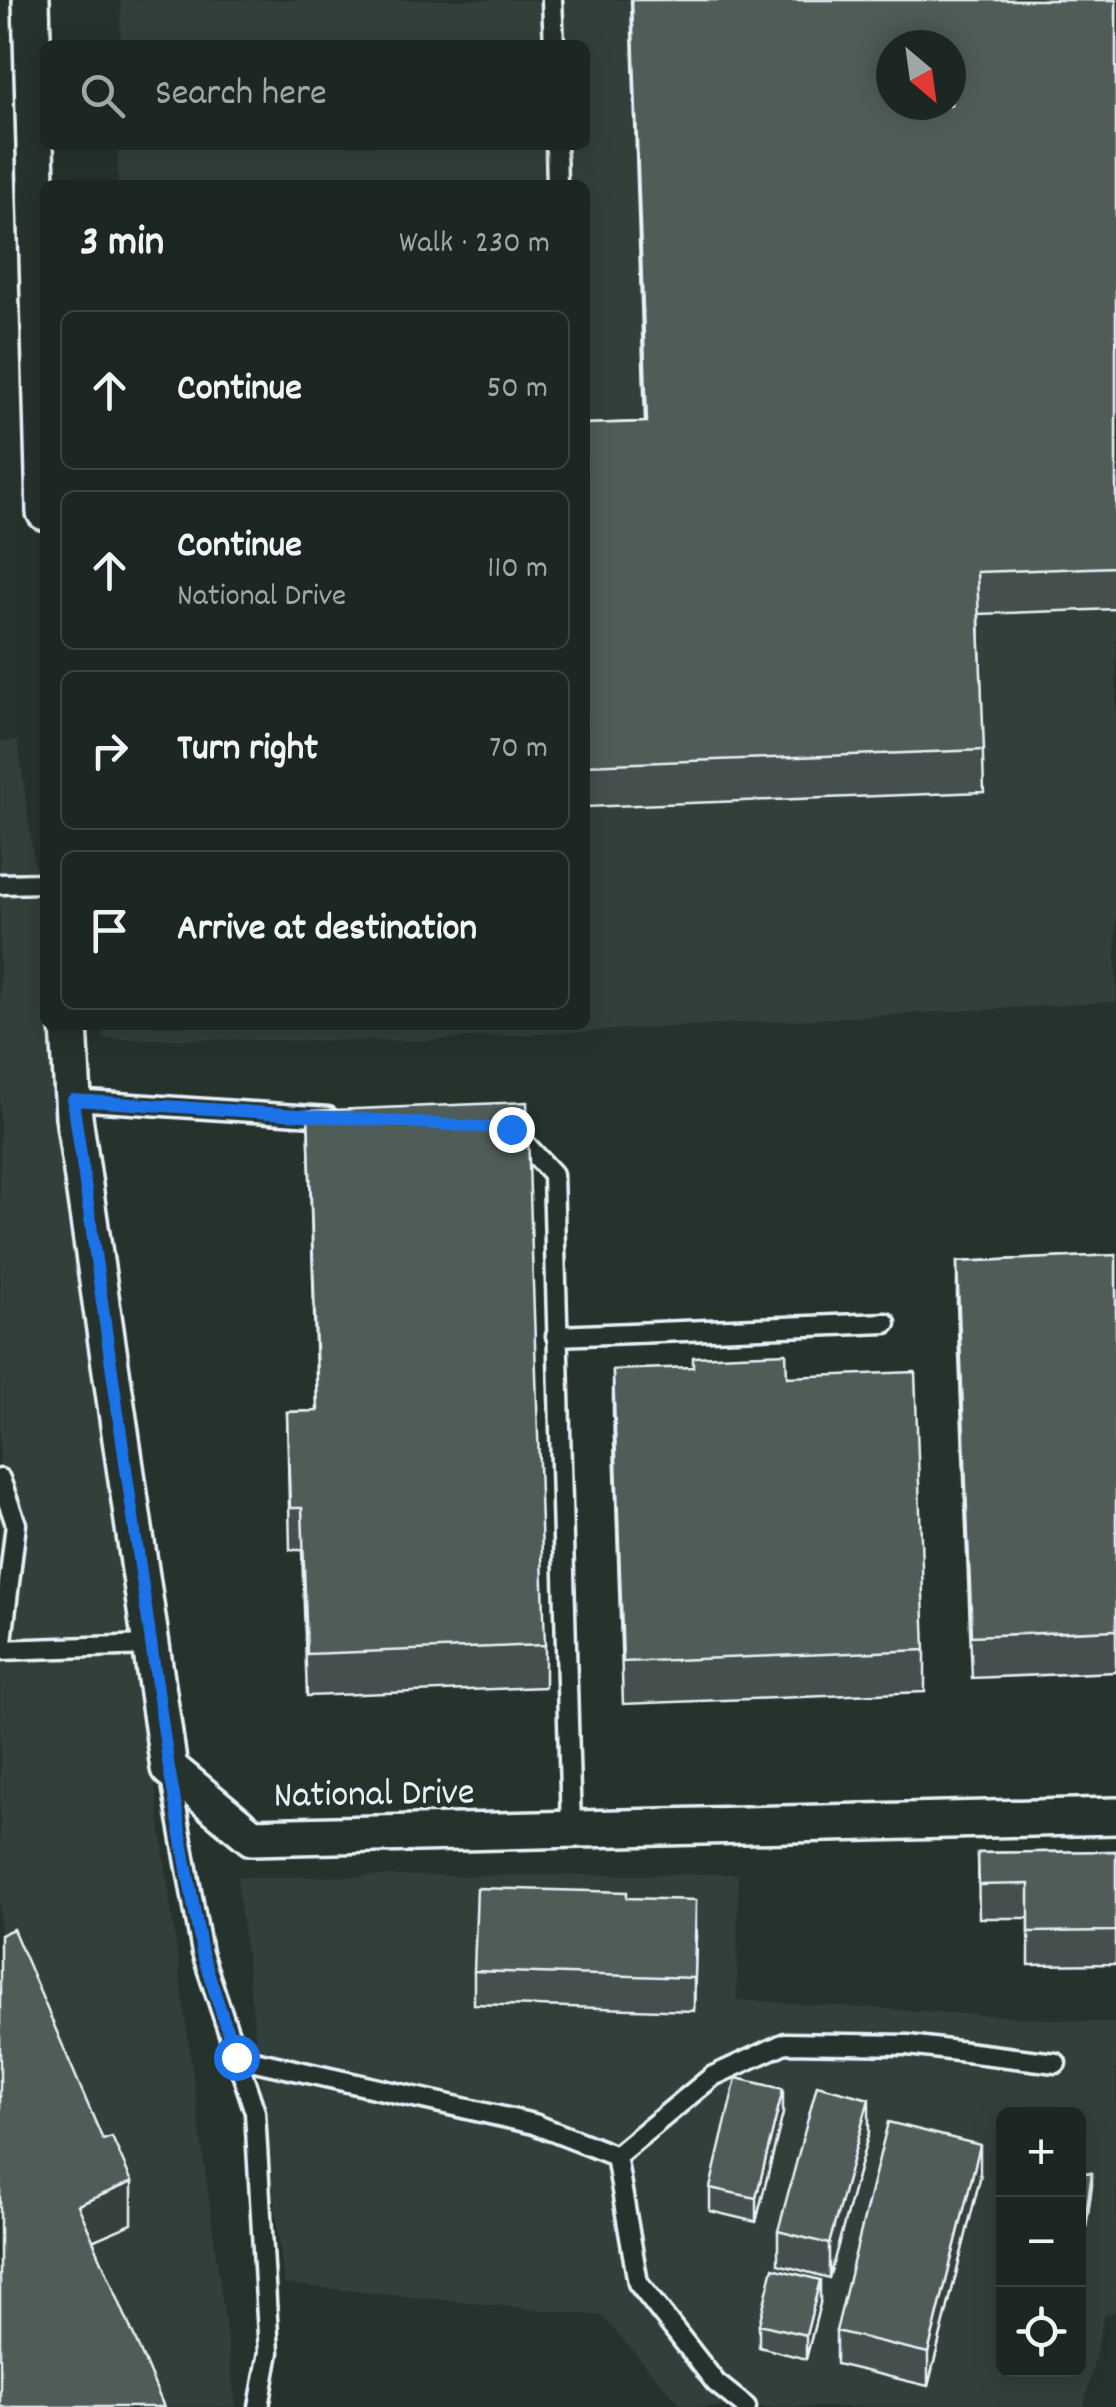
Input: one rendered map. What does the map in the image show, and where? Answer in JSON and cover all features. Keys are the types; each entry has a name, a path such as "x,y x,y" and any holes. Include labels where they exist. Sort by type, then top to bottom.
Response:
{"street":[{"path":"31,0 40,329"},
{"path":"70,1030 73,1100 169,1768"},
{"name":"National Drive","path":"169,1768 252,1837 1116,1816"}],"lane":[{"path":"552,0 554,40"},
{"path":"556,150 558,180"},
{"path":"0,884 40,884"},
{"path":"73,1100 352,1118"},
{"path":"492,1128 511,1129 554,1174 571,1829"},
{"path":"556,1336 886,1323"},
{"path":"0,1479 16,1524 1,1650 151,1644"},
{"path":"169,1768 202,1953 255,2112 269,2352 260,2407"},
{"path":"616,2156 713,2076 785,2043 908,2045 1056,2063"},
{"path":"236,2057 534,2124 616,2156"},
{"path":"616,2156 638,2283 716,2383 746,2407"}],"shaded area":[{"path":"121,0 1116,0 1116,1002 420,1041 103,1039 103,1030 590,1030 590,180 118,180 118,150 590,150 590,40 120,40"},
{"path":"18,741 40,906 40,1030 57,1030 236,2407 0,2407 0,742"},
{"path":"738,1874 737,2000 1116,2023 1116,2310 1104,2316 1084,2407 683,2407 602,2316 284,2284 237,1877"}],"building":[{"path":"632,0 1116,0 1116,567 977,572 984,750 590,765 590,424 647,422"},
{"path":"527,1102 545,1645 307,1654 302,1508 290,1508 287,1412 318,1411 308,1111"},
{"path":"1116,1255 1116,1630 972,1636 957,1262"},
{"path":"786,1353 787,1377 915,1372 925,1650 623,1662 613,1370 693,1367 693,1357"},
{"path":"1116,1851 1116,1931 1029,1932 1029,1884 979,1885 978,1853"},
{"path":"477,1888 627,1892 627,1898 696,1900 694,1978 474,1971"},
{"path":"13,1929 103,2140 112,2137 132,2182 78,2205 164,2407 0,2407 0,1935"},
{"path":"736,2078 783,2089 756,2198 710,2188"},
{"path":"817,2085 869,2099 829,2244 778,2231"},
{"path":"888,2122 980,2145 928,2353 836,2331"},
{"path":"1086,2173 1092,2173 1086,2215"},
{"path":"773,2268 820,2280 806,2335 759,2324"}],"route":[{"path":"236,2057 202,1953 169,1768 73,1100 511,1129"}]}
